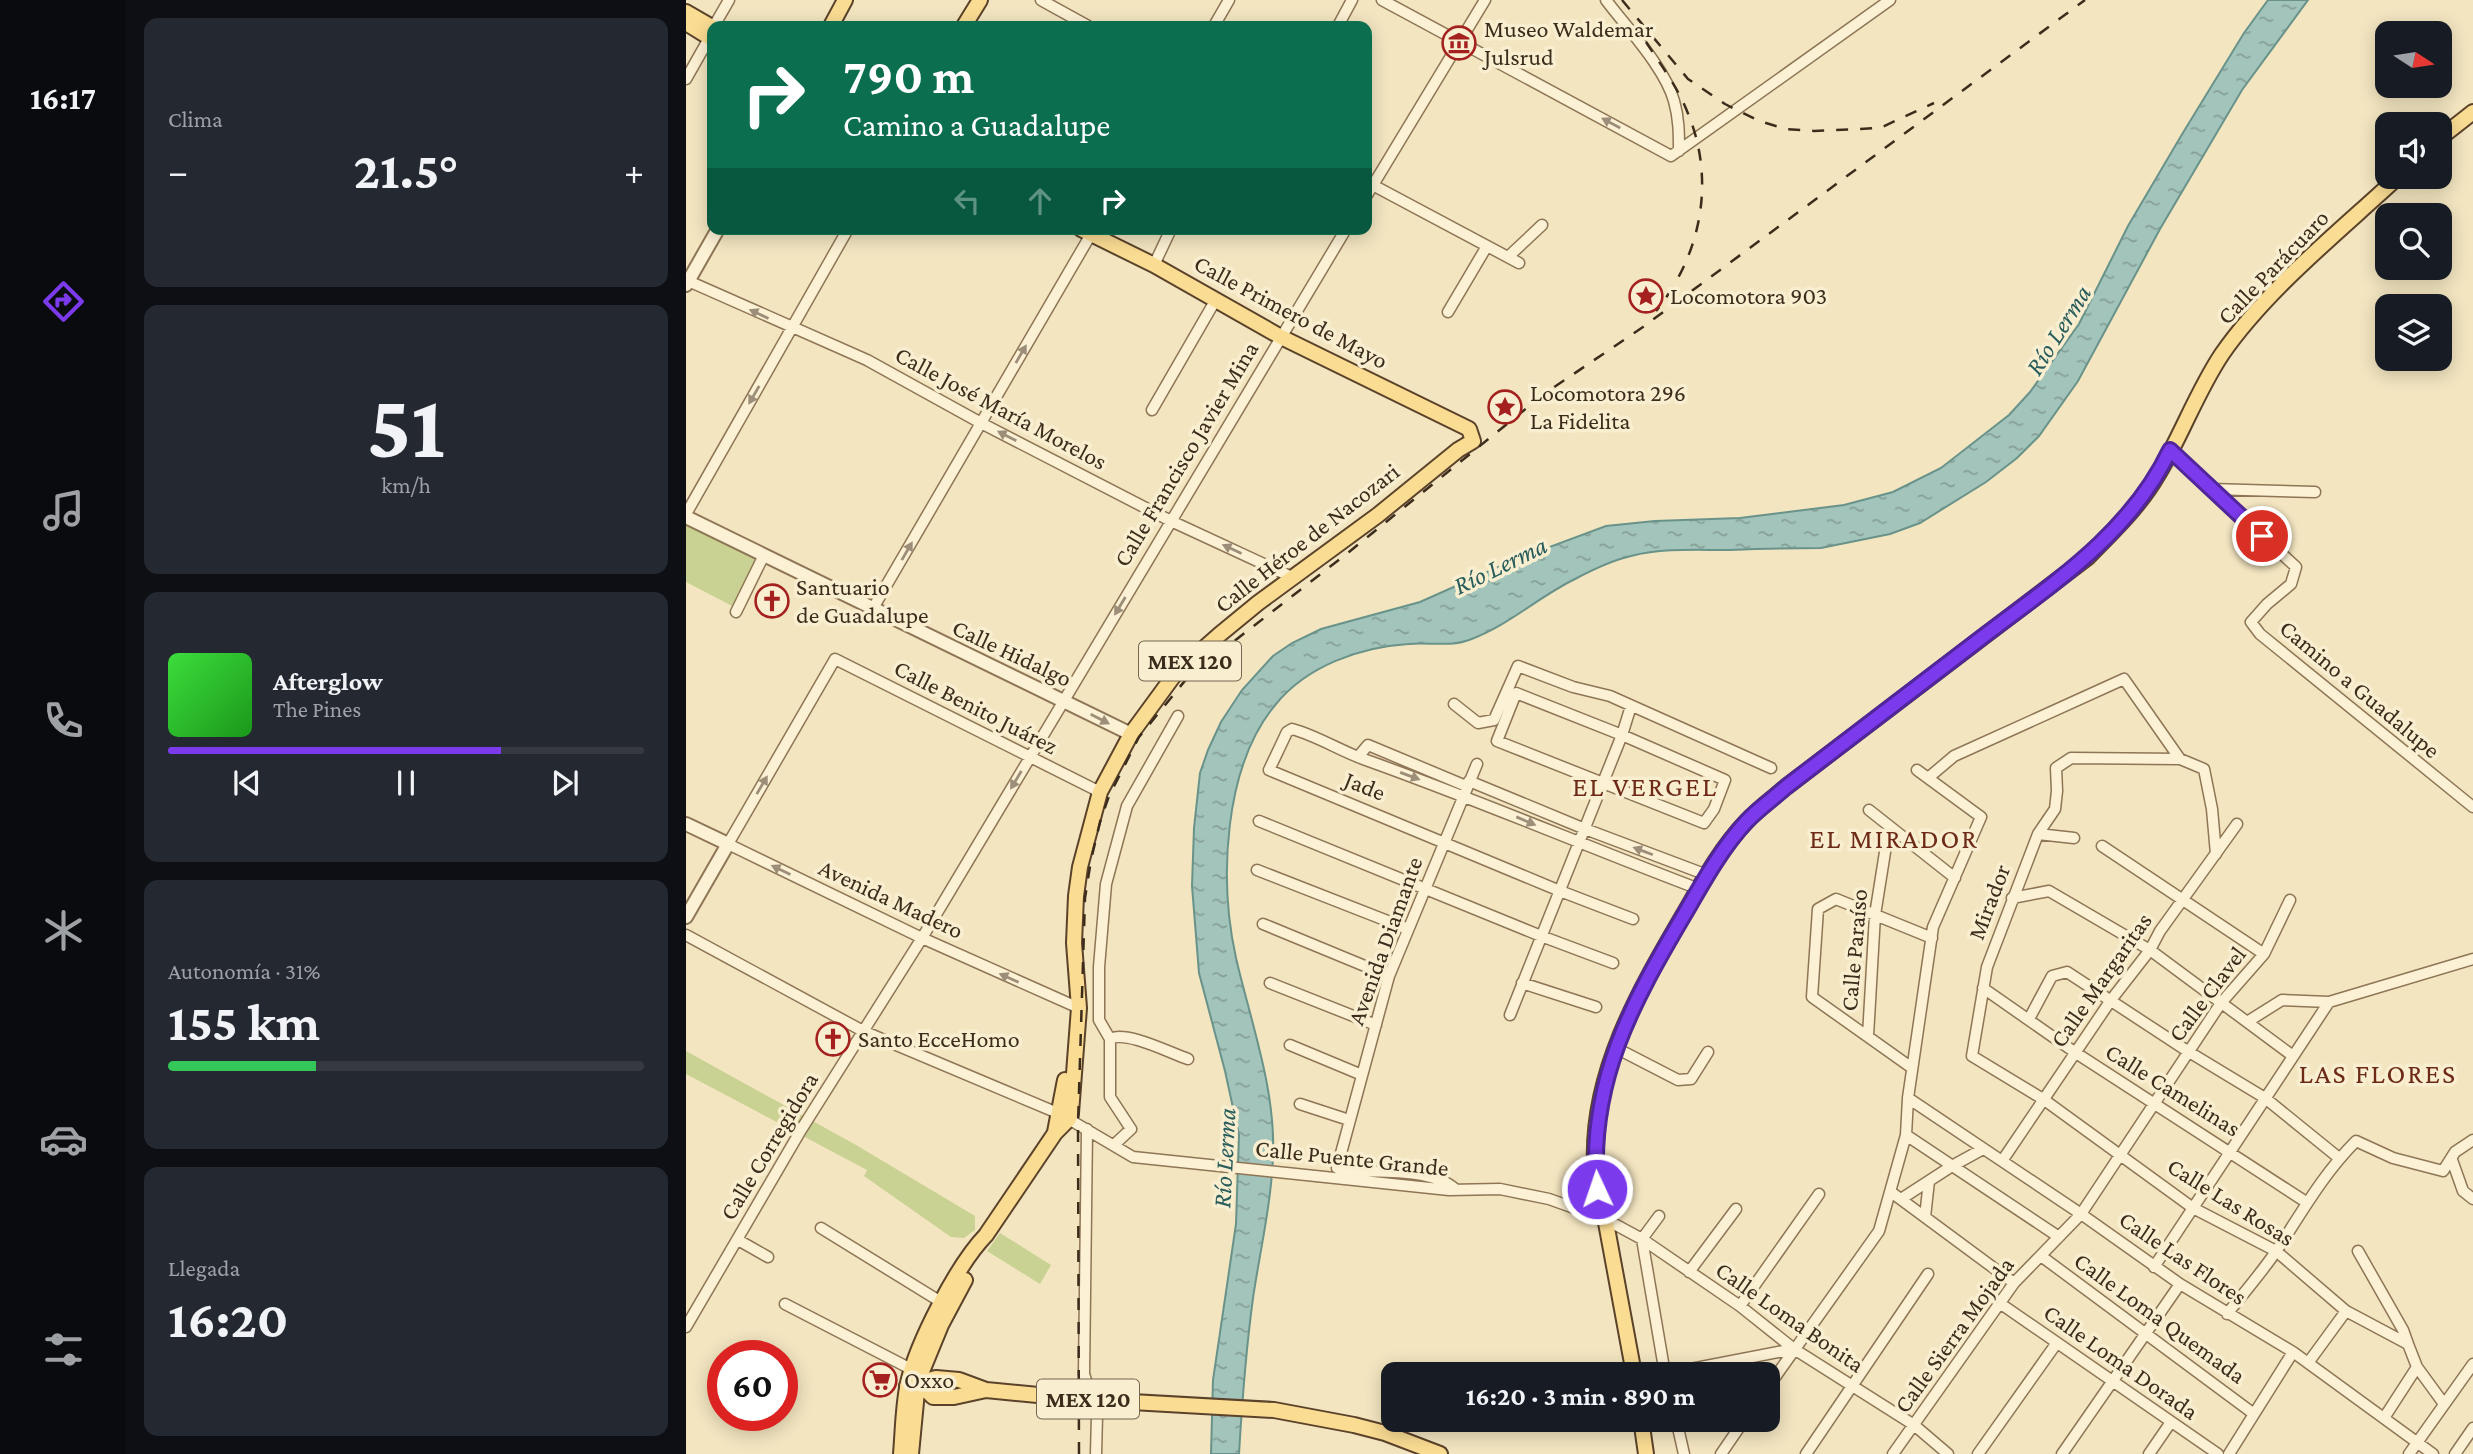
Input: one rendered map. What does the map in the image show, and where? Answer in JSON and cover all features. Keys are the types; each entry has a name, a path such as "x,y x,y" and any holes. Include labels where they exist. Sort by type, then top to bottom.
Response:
{"main road":[{"path":"834,21 845,0"},
{"path":"967,21 980,0"},
{"path":"686,12 707,28"},
{"path":"686,23 707,30"},
{"path":"2452,129 2473,112"},
{"name":"Calle Parácuaro","path":"1632,1362 1597,1189 1595,1140 1606,1081 1623,1027 1646,978 1707,875 1745,822 1786,787 2088,557 2143,497 2158,475 2192,404 2223,354 2257,311 2385,189"},
{"name":"Calle Primero de Mayo","path":"1096,235 1281,337 1469,429 1473,441"},
{"name":"Calle Héroe de Nacozari","path":"1064,1116 1064,1091 1075,1007 1076,896 1086,842 1100,792 1130,734 1175,674 1258,603 1473,441"},
{"path":"911,1454 915,1409 912,1378 930,1352 986,1235 1064,1116"},
{"path":"901,1454 912,1378 942,1302 972,1250 986,1235"},
{"name":"MEX 120","path":"930,1352 939,1369 954,1379 986,1390 1274,1410 1385,1433 1440,1454"},
{"path":"912,1378 933,1397 915,1409"},
{"name":"MEX 120","path":"912,1378 954,1379"},
{"name":"MEX 120","path":"933,1397 945,1398 986,1390"},
{"path":"1643,1432 1646,1454"}],"street":[{"path":"718,21 729,0"},
{"path":"1041,0 1079,21"},
{"path":"1217,21 1229,0"},
{"path":"1341,21 1352,0"},
{"path":"1382,0 1675,154"},
{"path":"1372,180 1485,0"},
{"path":"1606,0 1665,79 1674,100 1679,124 1675,154"},
{"path":"1675,154 1890,0"},
{"path":"686,79 707,41"},
{"path":"1372,184 1519,263"},
{"path":"1508,257 1542,225"},
{"path":"687,282 714,235"},
{"path":"686,515 845,235"},
{"path":"872,610 1086,235"},
{"path":"1154,265 1168,235"},
{"name":"Calle Francisco Javier Mina","path":"1063,701 1342,235"},
{"path":"1448,312 1487,246"},
{"name":"Calle José María Morelos","path":"687,282 867,360 981,423 1171,521 1294,578"},
{"path":"1152,410 1215,300"},
{"name":"Camino a Guadalupe","path":"2170,450 2296,567 2291,584 2251,622 2260,634 2473,807"},
{"path":"2211,489 2315,492"},
{"name":"Calle Hidalgo","path":"686,515 872,610 1130,734"},
{"path":"736,612 764,555"},
{"name":"Calle Benito Juárez","path":"728,845 835,659 1100,792"},
{"path":"1454,704 1478,723 1494,720 1518,666 1573,687 1610,696 1771,768"},
{"path":"1928,778 1954,756 2124,679 2180,759 2204,769 2212,808 2216,854"},
{"path":"1516,694 1622,735 1725,780 1714,808 1704,823 1497,741 1516,694"},
{"name":"Calle Corregidora","path":"686,1327 801,1130 922,938 1063,701"},
{"path":"1510,1015 1622,735 1631,706"},
{"path":"1115,1144 1131,1129 1110,1097 1110,1039 1099,1020 1099,967 1106,884 1127,806 1178,716"},
{"name":"Jade","path":"1358,757 1313,735 1292,729 1287,732 1269,770 1633,919"},
{"path":"1699,889 1579,844 1466,787 1368,745 1358,757 1466,787 1707,875"},
{"name":"Mirador","path":"1972,1056 1987,967 2038,834 2054,809 2057,792 2056,768 2071,758 2180,759"},
{"name":"Avenida Diamante","path":"1453,1190 1452,1185 1428,1177 1337,1168 1389,976 1477,764"},
{"path":"1780,1369 1879,1231 1906,1135 1908,1098 1933,927 1981,817 1917,770"},
{"path":"1868,810 1955,878"},
{"path":"1259,821 1613,963"},
{"name":"Avenida Madero","path":"686,824 922,938 1075,1007"},
{"name":"Calle Margaritas","path":"2002,1161 2111,1000 2150,950 2160,931 2237,824"},
{"name":"Calle Paraíso","path":"1868,1035 1875,915 1889,827"},
{"path":"2038,834 2074,838"},
{"path":"686,917 728,845"},
{"path":"2102,846 2264,954"},
{"path":"1257,870 1408,929"},
{"path":"2012,898 2049,891 2150,950 2293,1056"},
{"path":"1912,1068 1812,997 1818,909 1836,899 1932,938"},
{"name":"Calle Clavel","path":"2081,1214 2221,1003 2264,954 2290,900"},
{"path":"1263,924 1389,976"},
{"name":"Calle Puente Grande","path":"686,935 863,1031 1064,1116 1133,1157 1453,1190 1500,1189 1549,1199 1605,1219"},
{"name":"Calle Clavel","path":"2246,1022 2282,1000 2329,1002 2473,959"},
{"path":"2029,1019 2052,976 2067,972 2265,1098 2339,1158"},
{"path":"1270,983 1376,1025"},
{"path":"1522,983 1596,1007"},
{"name":"Calle Camelinas","path":"1983,988 2076,1053 2230,1150 2306,1202"},
{"path":"2154,1267 2329,1002"},
{"path":"1110,1039 1121,1036 1188,1059"},
{"path":"1290,1045 1362,1075"},
{"path":"1616,1048 1678,1080 1691,1079 1708,1052"},
{"name":"Calle Las Rosas","path":"1972,1056 2043,1100 2193,1208 2276,1251 2346,1311 2408,1344"},
{"name":"Calle Las Flores","path":"1908,1098 2081,1214 2154,1267 2293,1352 2433,1454"},
{"path":"1300,1104 1349,1121"},
{"path":"1087,1129 1084,1374 1097,1415 1096,1454"},
{"name":"Calle Loma Quemada","path":"1906,1135 2059,1237"},
{"path":"2227,1314 2276,1251 2306,1202 2339,1158 2356,1141 2393,1158 2443,1171 2455,1152 2473,1140"},
{"path":"1901,1199 1983,1149"},
{"path":"2452,1160 2463,1191 2473,1199"},
{"path":"1925,1217 1929,1181"},
{"path":"1891,1192 2014,1283"},
{"path":"1740,1306 1819,1194"},
{"path":"1689,1272 1736,1209"},
{"name":"Calle Sierra Mojada","path":"1894,1454 2014,1283 2081,1214"},
{"path":"1659,1216 1642,1239 1663,1362"},
{"name":"Calle Loma Bonita","path":"1605,1219 1642,1239 1740,1306 1794,1349 1914,1425 1948,1454"},
{"path":"821,1228 942,1302"},
{"path":"738,1240 768,1257"},
{"path":"2358,1251 2403,1330 2417,1367 2444,1404"},
{"name":"Calle Loma Quemada","path":"2041,1256 2254,1414"},
{"path":"1806,1454 1854,1387 1928,1274"},
{"path":"2062,1454 2180,1284"},
{"path":"785,1304 912,1378"},
{"name":"Calle Loma Dorada","path":"2001,1304 2218,1454"},
{"path":"2308,1363 2346,1311"},
{"path":"1978,1454 2056,1344"},
{"path":"1727,1362 1794,1349"},
{"path":"2229,1454 2293,1352"},
{"path":"2409,1454 2473,1364"},
{"path":"2384,1418 2417,1367"},
{"path":"2149,1454 2171,1422"},
{"path":"2455,1454 2473,1428"},
{"path":"1679,1432 1685,1454"},
{"path":"1721,1454 1736,1432"}],"green space":[{"path":"686,520 761,557 736,608 686,582"},
{"path":"686,1051 856,1145 975,1216 975,1230 964,1238 951,1237 864,1176 867,1170 686,1074"},
{"path":"1000,1233 1051,1265 1040,1284 987,1251"}],"water":[{"path":"2268,0 2308,0 2242,90 2160,229 2078,381 2039,436 2017,458 1986,482 1920,523 1890,534 1821,548 1667,551 1624,558 1575,579 1497,627 1469,640 1371,649 1336,661 1303,679 1276,704 1258,730 1245,759 1236,792 1227,860 1231,928 1236,958 1271,1107 1272,1175 1244,1376 1239,1454 1211,1454 1213,1380 1236,1224 1239,1135 1199,973 1192,886 1194,828 1200,773 1208,750 1221,722 1242,690 1273,656 1321,629 1420,602 1512,561 1606,526 1740,518 1844,505 1893,492 1941,468 2009,415 2030,392 2079,324 2128,226 2244,33"}],"railway":[{"path":"1622,0 1688,79 1725,104 1759,121 1786,129 1814,131 1880,128 1934,103"},
{"path":"1079,1454 1078,1124 1085,898 1100,822 1109,796 1139,737 1188,677 1349,552 1544,394 1643,327 2085,0"},
{"path":"1646,42 1687,111 1696,137 1702,189 1694,241 1672,289 1656,311"}],"place":[{"name":"Museo Waldemar Julsrud","path":"1459,43"},
{"name":"Locomotora 903","path":"1646,296"},
{"name":"Locomotora 296 La Fidelita","path":"1505,407"},
{"name":"Santuario de Guadalupe","path":"772,601"},
{"name":"Santo EcceHomo","path":"833,1039"},
{"name":"Oxxo","path":"880,1380"}],"district":[{"name":"EL VERGEL","path":"1645,786"},
{"name":"EL MIRADOR","path":"1894,838"},
{"name":"LAS FLORES","path":"2378,1073"}],"route":[{"path":"1597,1189 1594,1164 1598,1118 1623,1027 1646,978 1707,875 1745,822 1786,787 2088,557 2143,497 2170,450 2262,536"}],"water label":[{"name":"Río Lerma","path":"2058,330"},
{"name":"Río Lerma","path":"1500,565"},
{"name":"Río Lerma","path":"1224,1158"}]}
